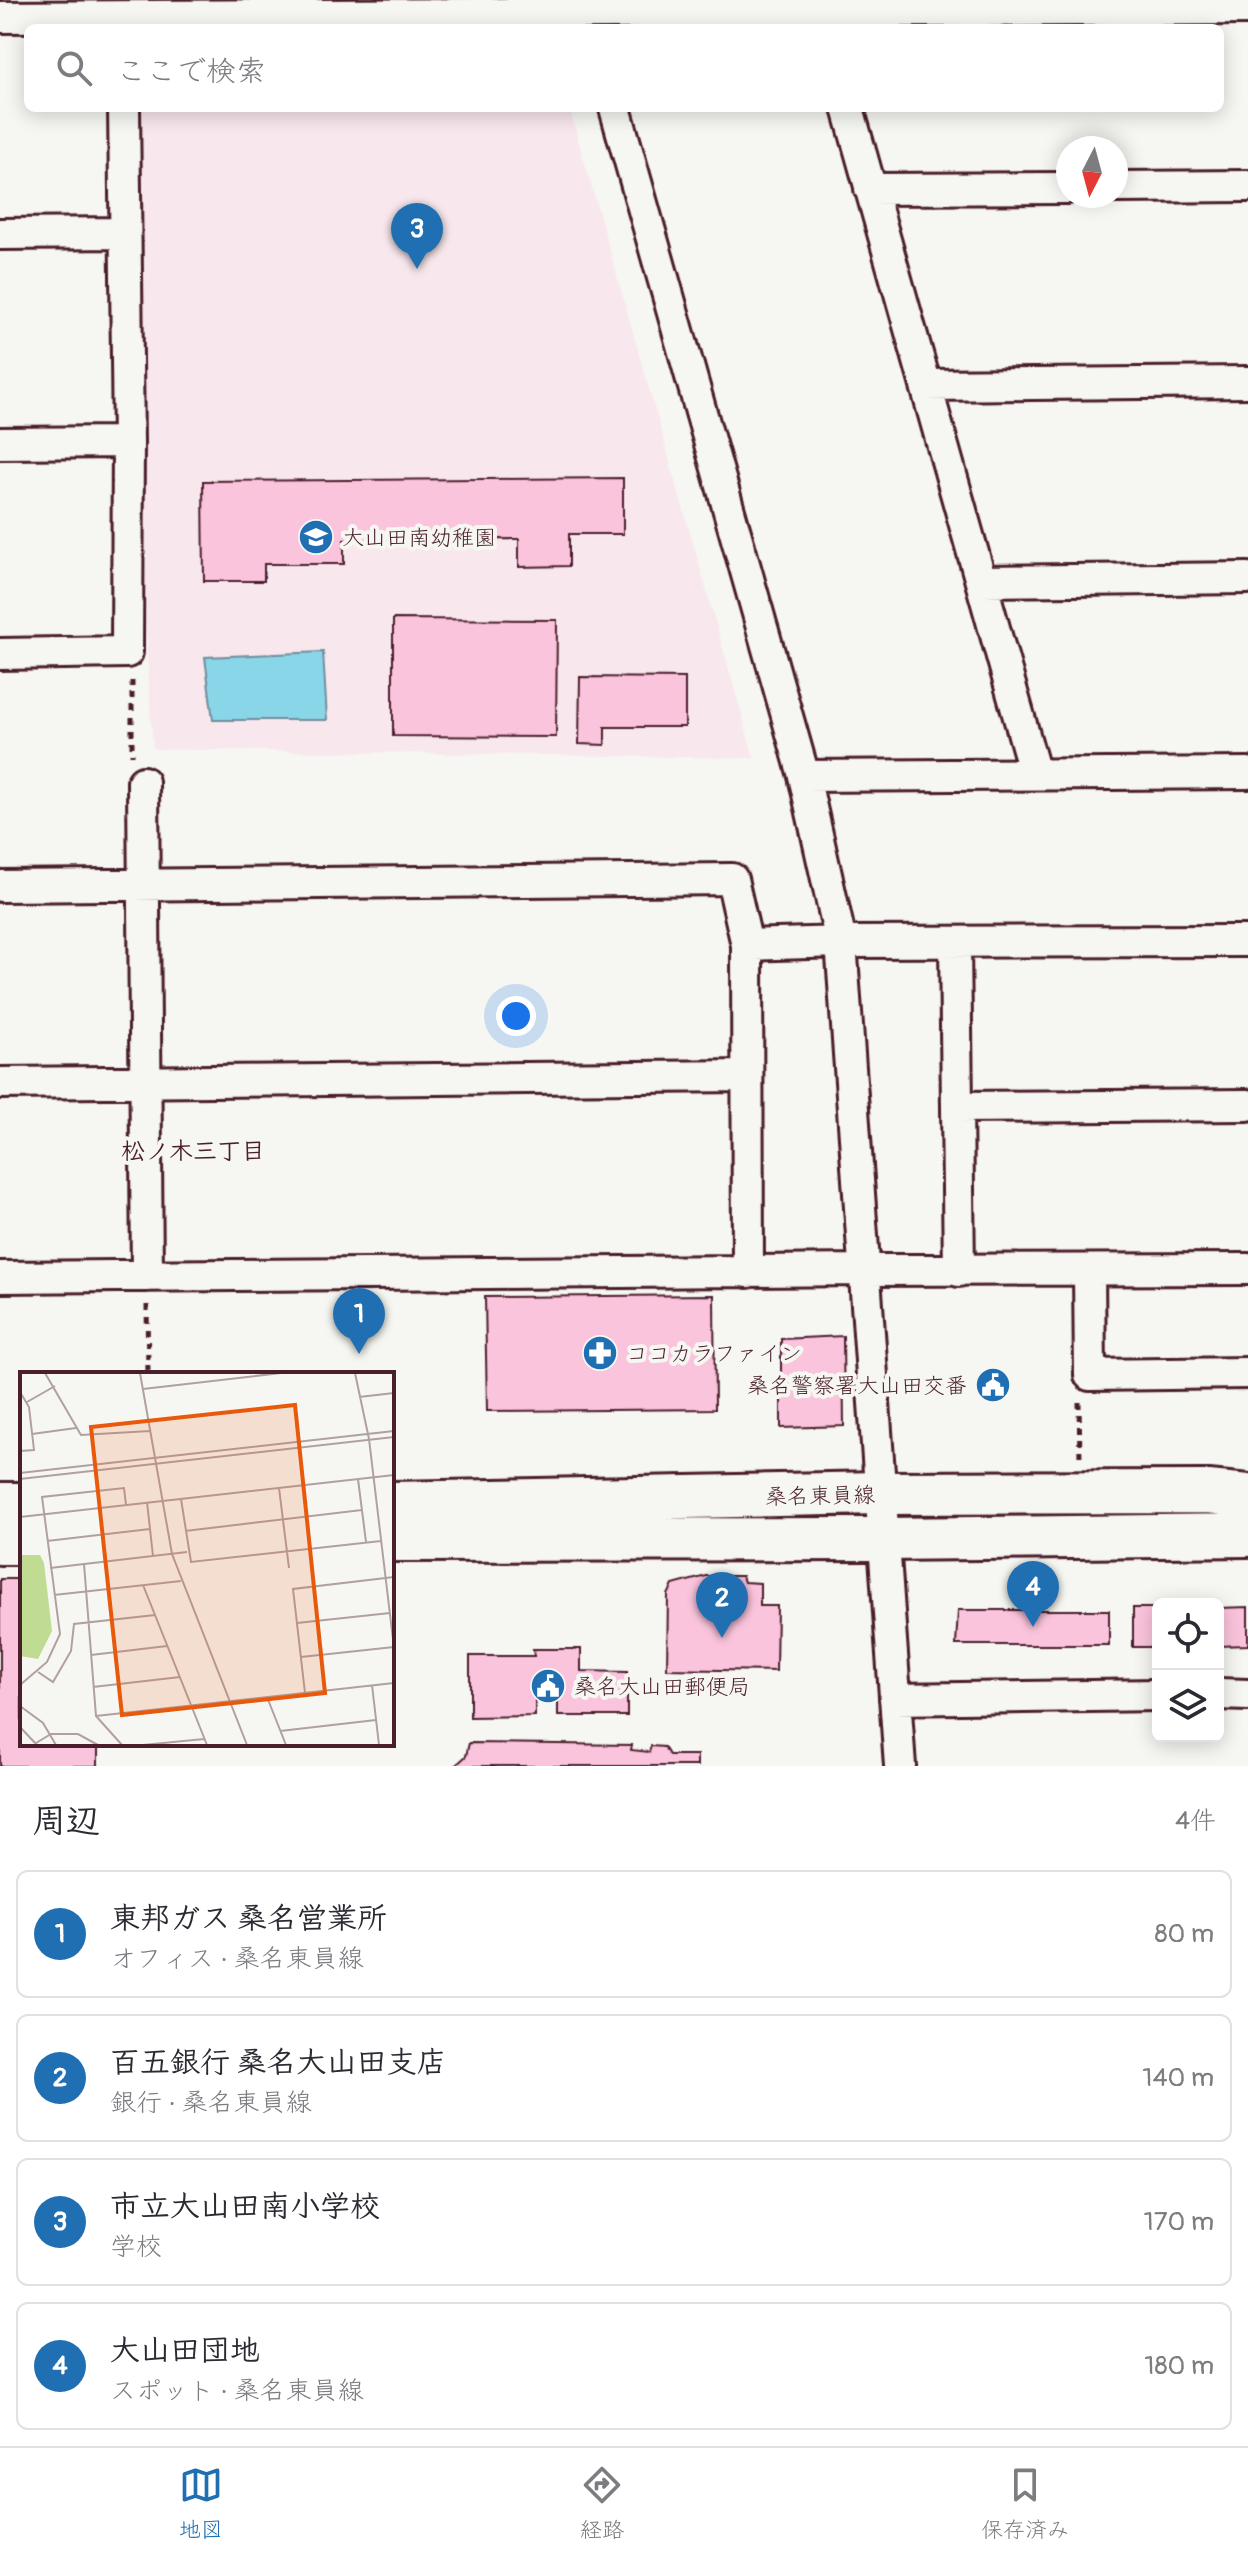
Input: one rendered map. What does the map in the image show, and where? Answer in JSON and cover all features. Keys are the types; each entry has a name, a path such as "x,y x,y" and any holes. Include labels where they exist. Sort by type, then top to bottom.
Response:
{"main road":[{"name":"桑名東員線","path":"394,1503 880,1493 1208,1492 1248,1496"},
{"name":"桑名東員線","path":"394,1540 1248,1535"}],"street":[{"path":"0,17 123,22 353,7 588,13 1248,9"},
{"path":"0,654 127,652 124,112"},
{"path":"616,112 804,776 841,942 900,1766"},
{"path":"849,112 1035,774"},
{"path":"1128,187 1248,186"},
{"path":"870,189 1056,188"},
{"path":"0,234 124,233"},
{"path":"926,385 1248,382"},
{"path":"0,443 128,442"},
{"path":"982,581 1248,578"},
{"path":"137,769 143,885 147,1276"},
{"path":"804,776 1248,773"},
{"path":"0,886 732,879 747,945 748,1272"},
{"path":"747,945 1248,941"},
{"path":"955,944 959,1271"},
{"path":"0,1083 747,1076"},
{"path":"957,1107 1248,1105"},
{"path":"0,1277 1248,1269"},
{"path":"1089,1271 1090,1375 1248,1373"},
{"path":"1224,1694 1248,1695"},
{"path":"895,1699 1152,1695"}],"path":[{"path":"127,652 132,665 137,769"},
{"path":"147,1276 148,1372"},
{"path":"1080,1464 1079,1387 1090,1375"}],"shaded area":[{"path":"140,112 570,112 754,758 153,749 147,655"}],"water":[{"path":"323,652 327,720 213,720 205,657"}],"building":[{"path":"623,478 623,534 569,534 569,566 519,567 519,539 344,540 344,564 264,564 264,581 204,581 203,481"},
{"path":"393,619 557,620 556,737 393,736"},
{"path":"580,677 685,678 685,727 605,727 605,745 579,744"},
{"name":"ココカラファイン","path":"714,1295 715,1409 487,1411 485,1297"},
{"path":"843,1336 844,1426 781,1428 781,1339"},
{"path":"706,1576 742,1576 744,1582 760,1583 760,1606 777,1606 776,1671 667,1669 668,1595 673,1585"},
{"path":"0,1579 20,1579 20,1746 98,1746 98,1766 0,1766"},
{"path":"1248,1607 1248,1645 1224,1646 1224,1608"},
{"path":"1133,1608 1152,1608 1152,1647 1133,1647"},
{"path":"958,1610 1109,1610 1109,1645 956,1645"},
{"name":"桑名大山田郵便局","path":"533,1649 581,1649 581,1671 627,1672 627,1716 558,1716 558,1699 535,1700 535,1716 470,1717 470,1656 534,1656"},
{"path":"469,1743 632,1745 631,1750 649,1752 651,1746 664,1747 669,1755 697,1755 697,1766 455,1766 466,1756"}],"place":[{"name":"市立大山田南小学校","path":"417,269"},
{"name":"大山田南幼稚園","path":"316,537"},
{"name":"ココカラファイン","path":"600,1353"},
{"name":"東邦ガス 桑名営業所","path":"359,1354"},
{"name":"桑名警察署大山田交番","path":"993,1385"},
{"name":"大山田団地","path":"1033,1627"},
{"name":"百五銀行 桑名大山田支店","path":"722,1638"},
{"name":"桑名大山田郵便局","path":"548,1686"}],"district":[{"name":"松ノ木三丁目","path":"193,1151"}]}
